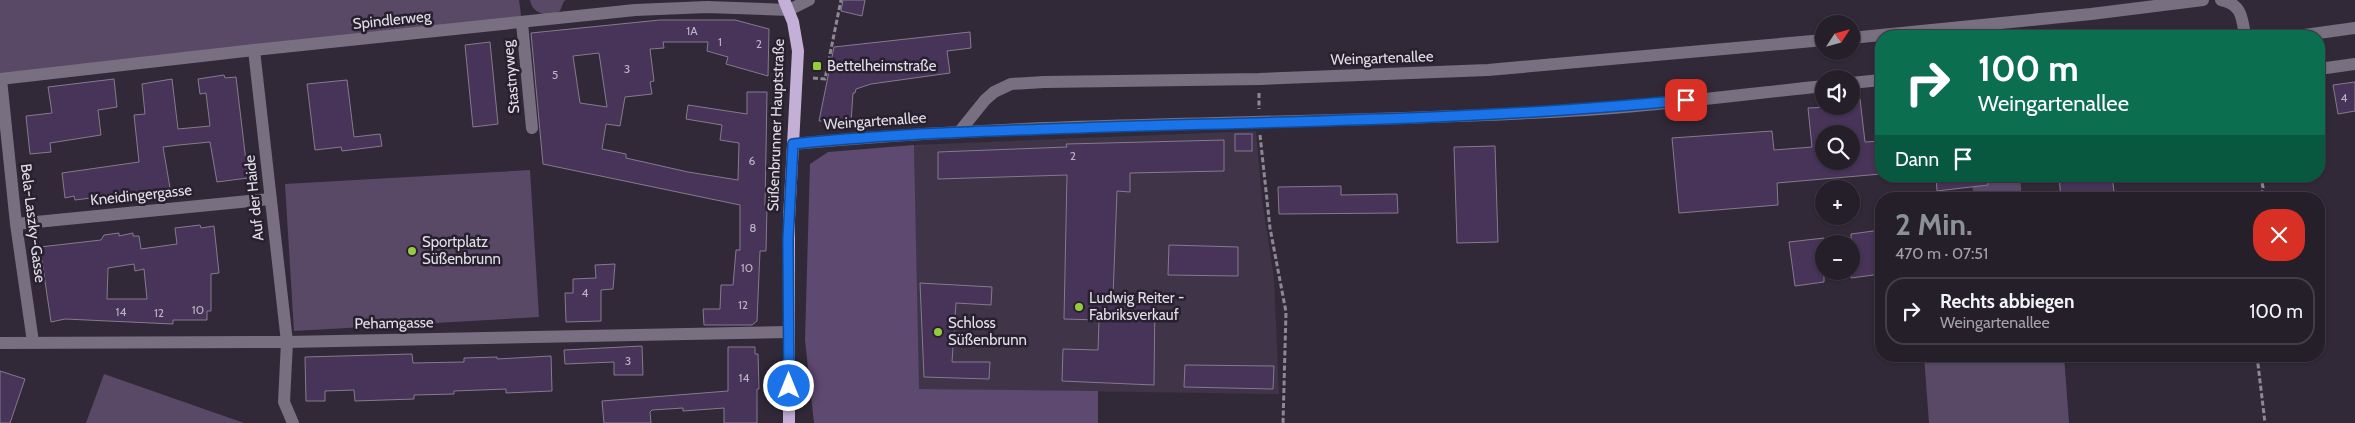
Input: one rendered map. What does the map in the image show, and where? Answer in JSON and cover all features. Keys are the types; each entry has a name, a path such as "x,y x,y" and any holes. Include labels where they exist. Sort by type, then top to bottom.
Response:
{"main road":[{"name":"Süßenbrunner Hauptstraße","path":"786,5 798,42 788,239 789,423"}],"street":[{"path":"786,5 809,0"},
{"path":"1981,30 2203,0"},
{"path":"2221,0 2234,4 2240,10 2244,30"},
{"name":"Spindlerweg","path":"0,79 635,10 786,5"},
{"name":"Stastnyweg","path":"522,23 532,128"},
{"path":"2325,32 2355,28"},
{"path":"1860,37 1875,37"},
{"name":"Weingartenallee","path":"960,132 984,100 994,92 1011,84 1259,80 1488,70 1815,41"},
{"name":"Auf der Haide","path":"254,50 287,342 284,367 284,402 293,423"},
{"path":"2325,68 2355,64"},
{"name":"Bela-Laszky-Gasse","path":"0,79 16,224 33,342"},
{"path":"1860,82 1875,81"},
{"name":"Weingartenallee","path":"793,144 960,132 1587,110 1815,87"},
{"name":"Kneidingergasse","path":"16,224 270,199"},
{"name":"Pehamgasse","path":"0,343 287,342 789,332"}],"path":[{"path":"813,78 825,79 841,0"},
{"path":"1259,80 1259,123 1270,228 1286,312 1283,423"},
{"path":"2258,362 2265,423"}],"shaded area":[{"path":"0,0 519,0 522,23 0,79"},
{"path":"530,0 566,0 560,11 546,14 534,9"},
{"path":"1256,131 1262,199 1274,278 1279,394 918,389 914,145"},
{"path":"914,145 919,389 1098,391 1098,423 814,423 805,340 810,164 828,152"},
{"name":"Sportplatz Süßenbrunn","path":"530,170 539,317 294,331 285,184"},
{"path":"1972,182 2021,182 2021,192 1973,192"},
{"path":"1924,362 2064,362 2069,423 1929,423"},
{"path":"104,374 244,423 86,423"}],"building":[{"path":"843,0 865,0 862,16 841,11"},
{"path":"660,20 735,20 769,29 768,76 726,64 728,57 707,51 708,42 663,42 664,48 650,49 654,81 650,82 652,94 625,97 620,126 606,124 602,149 626,154 626,158 688,172 738,180 739,143 720,140 722,125 686,119 688,105 747,114 747,92 767,92 766,251 760,251 757,321 752,325 704,325 703,309 720,309 721,285 733,285 736,250 740,250 740,205 543,164 531,33","holes":["599,53 607,107 580,103 573,56"]},
{"path":"970,32 971,48 947,51 950,73 871,84 856,89 855,93 853,93 851,122 819,121 834,47"},
{"path":"490,42 498,124 473,127 465,45"},
{"path":"224,75 225,78 236,77 248,178 217,182 210,142 179,145 163,147 170,188 75,200 74,196 65,198 62,173 139,162 134,115 145,114 142,84 172,79 178,129 210,126 206,93 200,94 198,79"},
{"path":"114,79 117,107 98,110 101,135 50,143 51,152 30,154 26,116 52,113 48,87"},
{"path":"347,80 354,137 380,134 382,146 342,151 341,147 315,150 307,84"},
{"path":"2355,82 2355,111 2338,114 2333,85"},
{"path":"1860,99 1865,142 1875,141 1875,175 1777,183 1778,205 1679,213 1672,138 1772,131 1774,150 1812,147 1808,108 1815,108 1815,115 1860,115"},
{"path":"1235,134 1252,134 1252,151 1235,151"},
{"path":"1224,140 1224,171 1130,173 1130,192 1117,191 1113,297 1155,298 1154,385 1062,381 1063,349 1098,350 1099,320 1064,319 1067,175 938,179 938,152 1067,147 1066,144"},
{"path":"1495,146 1498,242 1457,243 1454,147"},
{"path":"1936,182 1988,182 1988,185 1937,191"},
{"path":"2060,182 2113,182 2114,192 2060,192"},
{"path":"1341,186 1341,195 1397,194 1398,213 1279,214 1278,187"},
{"path":"200,225 201,228 214,226 219,273 211,274 211,311 207,311 207,320 173,320 173,324 65,319 51,322 40,247 101,240 104,235 119,233 119,236 133,233 133,236 139,236 141,249 177,244 175,228","holes":["134,264 135,271 144,269 147,299 107,299 108,268"]},
{"path":"1875,231 1875,275 1860,277 1860,235 1851,235"},
{"path":"1815,239 1815,280 1824,280 1824,282 1795,286 1789,242"},
{"path":"1169,245 1238,247 1238,276 1168,275"},
{"path":"615,264 613,289 601,290 601,321 566,322 565,293 573,293 573,279 596,278 595,265"},
{"name":"Schloss Süßenbrunn","path":"920,283 992,287 991,305 956,303 952,362 990,362 989,379 924,377"},
{"path":"642,346 643,375 614,375 614,362 565,364 564,350"},
{"path":"728,347 755,347 755,354 758,354 759,389 757,389 757,423 724,423 724,408 683,411 683,408 652,410 650,412 651,423 604,423 602,401 728,391"},
{"path":"412,354 413,363 464,362 464,358 497,357 497,359 551,356 552,391 506,393 506,389 454,391 454,394 414,395 414,399 355,401 354,390 325,391 325,401 306,401 305,357"},
{"path":"1185,365 1274,366 1273,389 1184,387"},
{"path":"0,371 25,379 10,423 0,423"}],"place":[{"name":"Bettelheimstraße","path":"817,66"},
{"name":"Sportplatz Süßenbrunn","path":"412,251"},
{"name":"Ludwig Reiter - Fabriksverkauf","path":"1079,307"},
{"name":"Schloss Süßenbrunn","path":"938,332"}],"route":[{"path":"789,386 788,239 793,144 960,132 1587,110 1686,100"}]}
